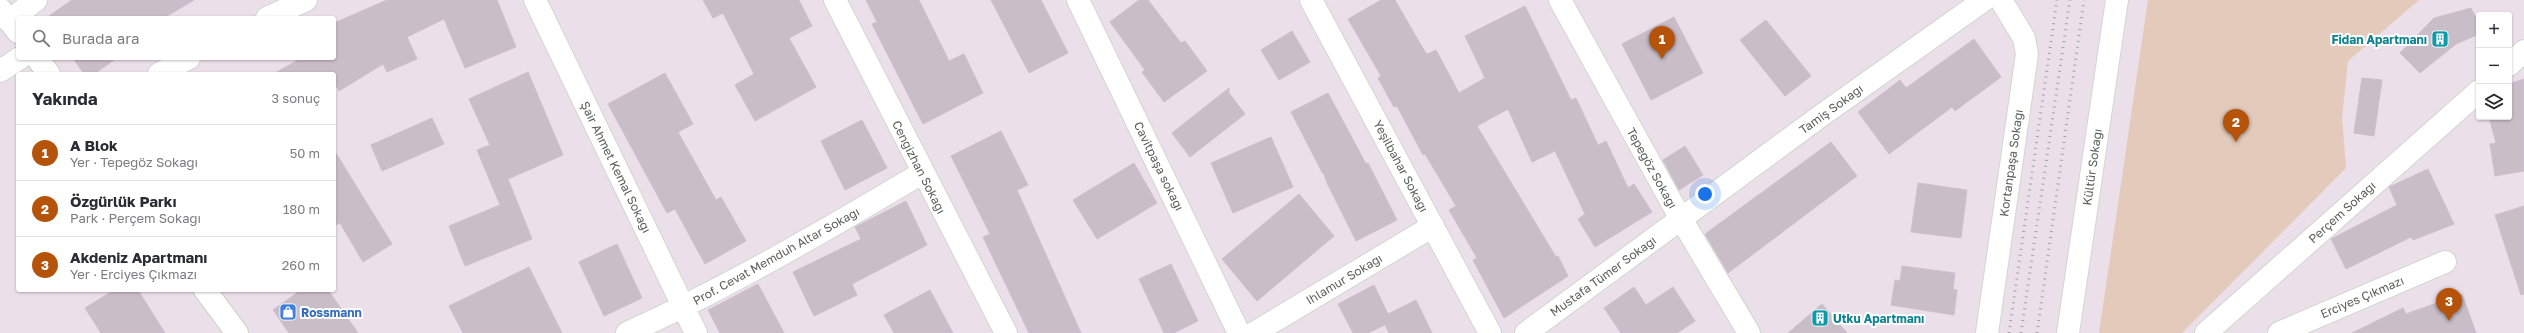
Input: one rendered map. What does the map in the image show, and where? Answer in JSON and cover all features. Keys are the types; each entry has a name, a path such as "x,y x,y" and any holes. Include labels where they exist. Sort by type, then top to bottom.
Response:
{"street":[{"path":"9,21 36,0"},
{"path":"271,16 306,0"},
{"name":"Şair Ahmet Kemal Sokağı","path":"535,0 696,333"},
{"name":"Cengizhan Sokağı","path":"835,0 922,173 1006,333"},
{"name":"Cavitpaşa sokağı","path":"1078,0 1239,333"},
{"name":"Yeşilbahar Sokağı","path":"1311,0 1490,333"},
{"name":"Tepegöz Sokağı","path":"1560,0 1681,220 1749,333"},
{"name":"Tamiş Sokağı","path":"1681,220 1822,115 1984,0"},
{"name":"Kortanpaşa Sokağı","path":"1987,333 2027,54 2024,38 2001,0"},
{"name":"Kültür Sokağı","path":"2068,333 2117,0"},
{"path":"2512,61 2524,51"},
{"path":"0,71 17,60"},
{"path":"38,60 48,72"},
{"path":"163,72 184,60"},
{"name":"Perçem Sokağı","path":"2206,333 2476,94"},
{"name":"Prof. Cevat Memduh Altar Sokağı","path":"627,333 683,308 825,230 922,173"},
{"name":"Mustafa Tümer Sokağı","path":"1526,333 1681,220"},
{"name":"Ihlamur Sokağı","path":"1254,333 1433,226"},
{"name":"Erciyes Çıkmazı","path":"2279,333 2445,262"},
{"path":"206,292 237,333"}],"shaded area":[{"path":"2148,0 2419,0 2348,61 2342,117 2346,168 2182,333 2099,333"}],"building":[{"path":"72,0 194,0 167,16 49,16"},
{"path":"387,0 497,0 516,47 465,68 444,19 407,37 417,59 387,72 383,64 339,91 336,86 336,72 277,72 298,60 336,60 336,22"},
{"path":"703,0 799,0 812,26 789,38 816,87 755,121 735,85 754,74 723,13 713,18"},
{"path":"866,0 919,0 949,61 964,54 983,93 923,124 872,24 877,22"},
{"path":"991,0 1041,0 1068,53 1029,73"},
{"path":"1139,0 1148,0 1181,43 1185,41 1207,71 1164,102 1142,72 1145,70 1110,22"},
{"path":"1381,0 1395,0 1425,52 1428,54 1436,50 1459,93 1485,78 1465,36 1525,6 1571,100 1576,98 1598,145 1606,141 1628,188 1634,184 1652,212 1595,247 1578,219 1585,214 1555,151 1532,162 1508,109 1477,126 1556,257 1558,256 1568,276 1504,318 1473,260 1477,258 1449,210 1456,206 1425,154 1423,155 1397,106 1394,107 1378,78 1381,76 1348,19"},
{"name":"Fidan Apartmanı","path":"2471,8 2476,18 2476,35 2456,44 2420,73 2400,53 2434,18"},
{"path":"1674,17 1703,73 1651,100 1622,44"},
{"path":"1766,20 1811,76 1785,96 1740,40"},
{"path":"1292,31 1310,62 1279,80 1261,50"},
{"path":"1974,39 2001,77 1955,111 1952,107 1889,154 1858,112 1900,80 1906,88"},
{"path":"74,60 114,60 97,72 83,72"},
{"path":"528,72 563,155 508,179 532,239 465,266 449,226 500,205 477,150 490,145 469,99"},
{"path":"665,73 693,124 678,132 716,200 721,197 746,241 705,264 675,209 667,213 608,104"},
{"path":"2362,78 2382,80 2374,136 2354,133"},
{"path":"2524,79 2524,171 2495,176 2490,144 2496,143 2490,120 2512,120 2512,83"},
{"path":"1229,88 1229,93 1245,114 1190,157 1172,133"},
{"path":"1328,93 1366,164 1368,163 1397,220 1356,241 1327,183 1325,173 1323,174 1291,112"},
{"path":"432,118 444,144 382,171 371,145"},
{"path":"862,120 887,168 845,190 821,141"},
{"path":"1001,131 1028,185 1017,190 1081,333 1029,333 983,237 990,234 951,156"},
{"path":"1271,137 1293,187 1233,213 1211,163"},
{"path":"1831,142 1857,176 1728,273 1705,234"},
{"path":"1685,146 1703,175 1679,190 1663,160"},
{"path":"336,153 392,244 363,262 340,223 336,225"},
{"path":"1134,163 1157,203 1097,239 1073,200"},
{"path":"2428,169 2454,224 2413,240 2411,237 2346,269 2331,239 2397,205 2389,187"},
{"path":"1918,183 1967,190 1961,238 1911,232"},
{"path":"1299,194 1334,236 1257,301 1222,259"},
{"path":"906,201 927,245 852,284 857,295 814,316 793,272 861,239 855,227"},
{"path":"2524,206 2524,294 2521,295 2495,215"},
{"path":"617,244 642,298 604,316 579,262"},
{"path":"1171,264 1198,321 1174,333 1164,333 1139,279"},
{"path":"1902,266 1955,273 1953,289 1957,290 1954,315 1891,305 1895,280 1900,281"},
{"path":"529,267 562,333 463,333 449,306"},
{"path":"758,284 784,333 720,333 708,310"},
{"path":"1374,285 1388,314 1416,300 1432,333 1389,333 1385,325 1368,333 1353,333 1338,304"},
{"path":"1634,287 1646,305 1673,287 1695,321 1677,333 1621,333 1604,308"},
{"path":"930,290 953,333 894,333 884,315"},
{"path":"111,292 139,292 165,333 101,333 85,308"},
{"path":"298,292 329,292 358,333 289,333 273,310"},
{"path":"2462,294 2476,333 2352,333 2403,308 2406,314"},
{"name":"Utku Apartmanı","path":"1822,304 1847,333 1788,333"}],"railway":[{"path":"2009,333 2057,0"},
{"path":"2021,333 2070,0"},
{"path":"2037,333 2084,0"}],"place":[{"name":"Fidan Apartmanı","path":"2440,39"},
{"name":"A Blok","path":"1662,59"},
{"name":"Özgürlük Parkı","path":"2236,142"},
{"name":"Rossmann","path":"288,312"},
{"name":"Utku Apartmanı","path":"1820,318"},
{"name":"Akdeniz Apartmanı","path":"2449,321"}]}
